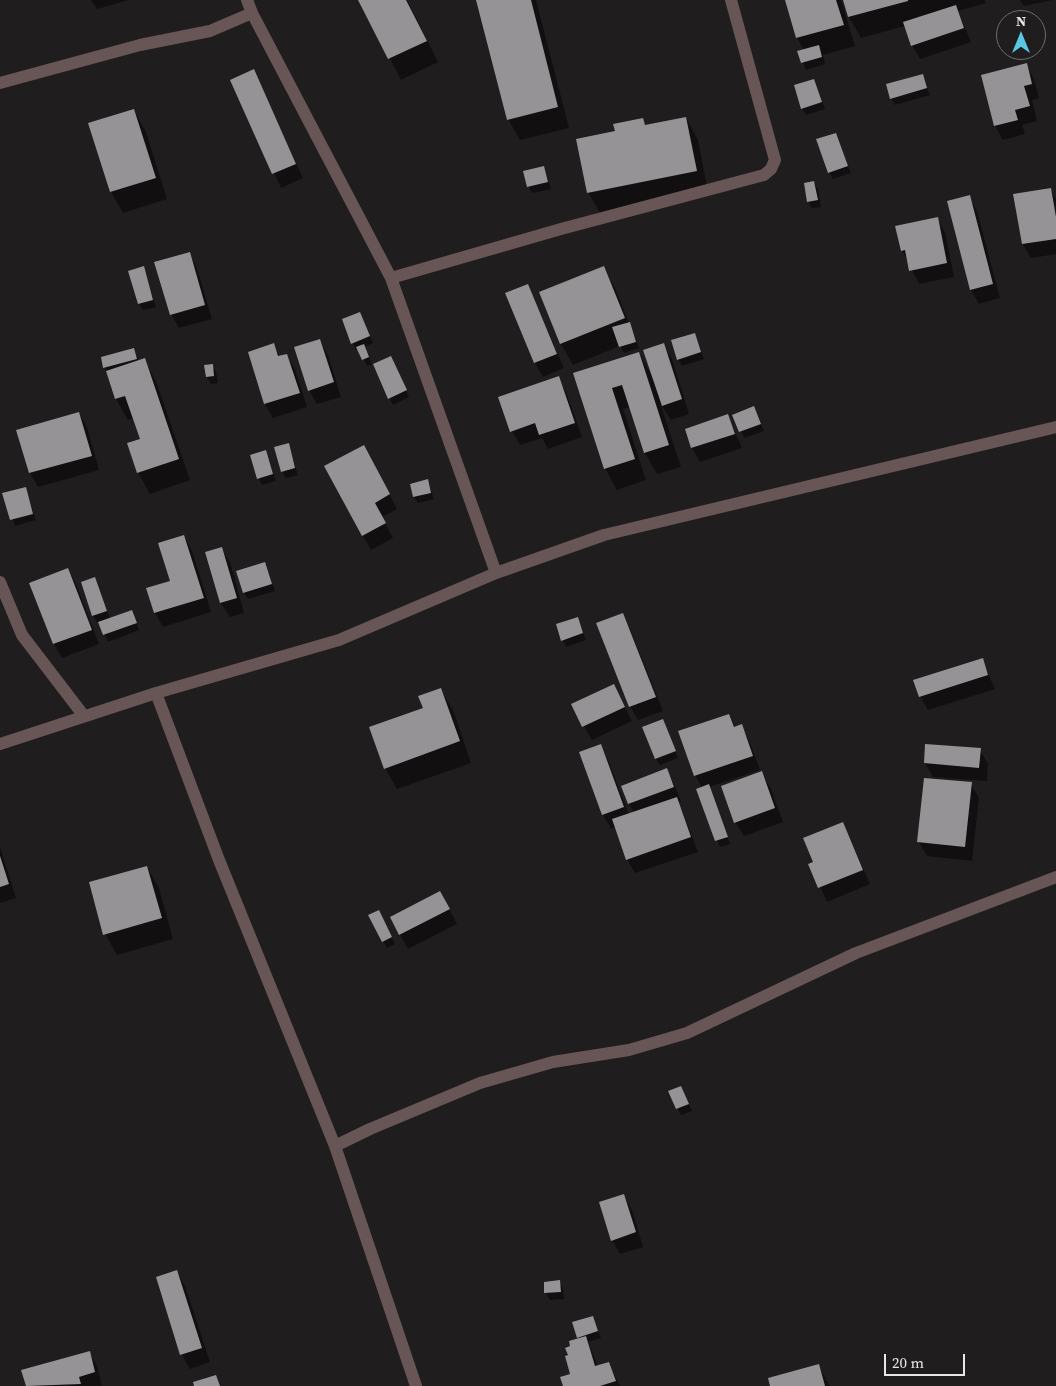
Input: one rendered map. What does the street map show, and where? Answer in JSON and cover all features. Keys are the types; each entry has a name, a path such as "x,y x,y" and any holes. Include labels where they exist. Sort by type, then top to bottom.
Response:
{"street":[{"path":"247,0 252,13 391,278 496,572"},
{"path":"391,278 562,229 764,175 775,160 731,0"},
{"path":"0,83 140,45 210,31 252,13"},
{"path":"0,744 156,693 339,640 496,572 604,536 1056,427"},
{"path":"0,582 22,635 84,716"},
{"path":"156,693 219,860 335,1146 416,1386"},
{"path":"335,1146 370,1129 480,1083 553,1062 629,1050 687,1033 856,953 1056,877"}],"building":[{"path":"358,0 406,0 427,41 388,59"},
{"path":"476,0 531,0 558,107 507,120"},
{"path":"785,0 836,0 844,25 796,38"},
{"path":"843,0 908,0 908,1 848,17"},
{"path":"956,5 964,28 911,46 903,22"},
{"path":"819,45 822,57 801,63 797,51"},
{"path":"1027,63 1032,84 1024,86 1030,106 1015,110 1018,120 994,126 981,75"},
{"path":"254,69 296,164 272,174 230,80"},
{"path":"923,74 927,88 890,99 886,84"},
{"path":"814,79 822,102 801,109 794,85"},
{"path":"134,109 156,178 110,192 88,123"},
{"path":"686,117 697,171 587,193 576,139 615,131 613,124 643,118 645,125"},
{"path":"836,133 848,166 828,173 816,139"},
{"path":"544,166 548,182 527,187 523,171"},
{"path":"814,181 818,200 807,202 804,183"},
{"path":"1051,188 1056,217 1056,239 1022,244 1013,194"},
{"path":"970,195 993,284 970,290 947,201"},
{"path":"938,217 947,263 909,271 905,250 901,251 895,226"},
{"path":"190,252 205,305 170,315 154,262"},
{"path":"144,266 153,300 138,304 128,271"},
{"path":"604,266 625,318 560,344 539,292"},
{"path":"528,284 557,354 534,363 505,293"},
{"path":"360,312 370,336 351,344 342,319"},
{"path":"630,322 636,342 619,347 612,327"},
{"path":"695,333 701,352 677,360 671,340"},
{"path":"320,339 334,382 308,391 294,347"},
{"path":"274,343 278,356 287,354 300,393 264,404 248,352"},
{"path":"664,343 682,399 662,406 643,350"},
{"path":"364,344 369,357 362,360 356,347"},
{"path":"134,348 137,359 103,368 101,357"},
{"path":"639,352 669,445 644,453 622,385 612,388 635,459 604,469 573,373"},
{"path":"391,356 407,390 388,399 373,364"},
{"path":"145,358 179,459 137,473 127,443 140,439 125,396 115,399 106,371"},
{"path":"213,364 214,376 206,377 204,365"},
{"path":"559,376 575,423 539,435 535,423 510,432 498,397"},
{"path":"754,406 761,424 739,432 732,415"},
{"path":"79,412 92,456 29,473 16,430"},
{"path":"728,414 735,434 691,448 685,429"},
{"path":"289,443 295,468 281,472 274,447"},
{"path":"364,445 390,494 375,503 386,523 362,536 324,466"},
{"path":"266,450 273,474 257,479 250,455"},
{"path":"428,479 431,493 413,497 410,484"},
{"path":"26,487 33,514 10,520 2,493"},
{"path":"184,535 204,598 154,613 146,588 170,581 158,543"},
{"path":"222,547 237,598 220,603 205,552"},
{"path":"265,562 272,584 243,593 236,571"},
{"path":"68,568 92,630 53,644 29,583"},
{"path":"95,577 107,611 92,616 81,582"},
{"path":"132,610 137,623 103,635 98,622"},
{"path":"623,613 656,697 629,707 596,623"},
{"path":"578,617 583,633 561,641 556,624"},
{"path":"983,658 988,675 919,697 913,680"},
{"path":"614,684 625,707 582,727 571,704"},
{"path":"441,688 460,741 384,769 369,727 423,708 418,696"},
{"path":"729,714 734,727 742,724 753,756 694,776 678,731"},
{"path":"663,719 676,751 655,759 642,727"},
{"path":"601,744 624,807 602,815 579,752"},
{"path":"925,744 981,748 979,768 924,763"},
{"path":"667,768 674,787 628,804 621,786"},
{"path":"762,771 775,808 734,823 721,786"},
{"path":"924,778 972,782 965,847 917,842"},
{"path":"709,784 728,837 715,841 696,789"},
{"path":"677,797 691,837 626,860 612,819"},
{"path":"843,822 863,870 818,888 808,864 813,862 803,838"},
{"path":"0,856 9,884 0,887"},
{"path":"147,866 162,918 103,935 89,882"},
{"path":"440,891 450,909 399,935 390,917"},
{"path":"379,910 392,937 382,942 368,915"},
{"path":"681,1086 689,1104 676,1109 668,1091"},
{"path":"624,1194 636,1232 611,1241 599,1202"},
{"path":"177,1270 202,1348 180,1355 156,1277"},
{"path":"560,1280 561,1292 544,1293 544,1282"},
{"path":"593,1316 598,1331 577,1338 572,1322"},
{"path":"586,1336 595,1366 609,1362 616,1381 600,1386 563,1386 560,1377 570,1374 565,1356 568,1355 565,1348 570,1346 569,1341"},
{"path":"90,1351 95,1372 79,1377 81,1384 26,1386 21,1370"},
{"path":"819,1364 825,1386 770,1386 768,1378"},
{"path":"216,1375 220,1386 194,1386 193,1382"}]}
